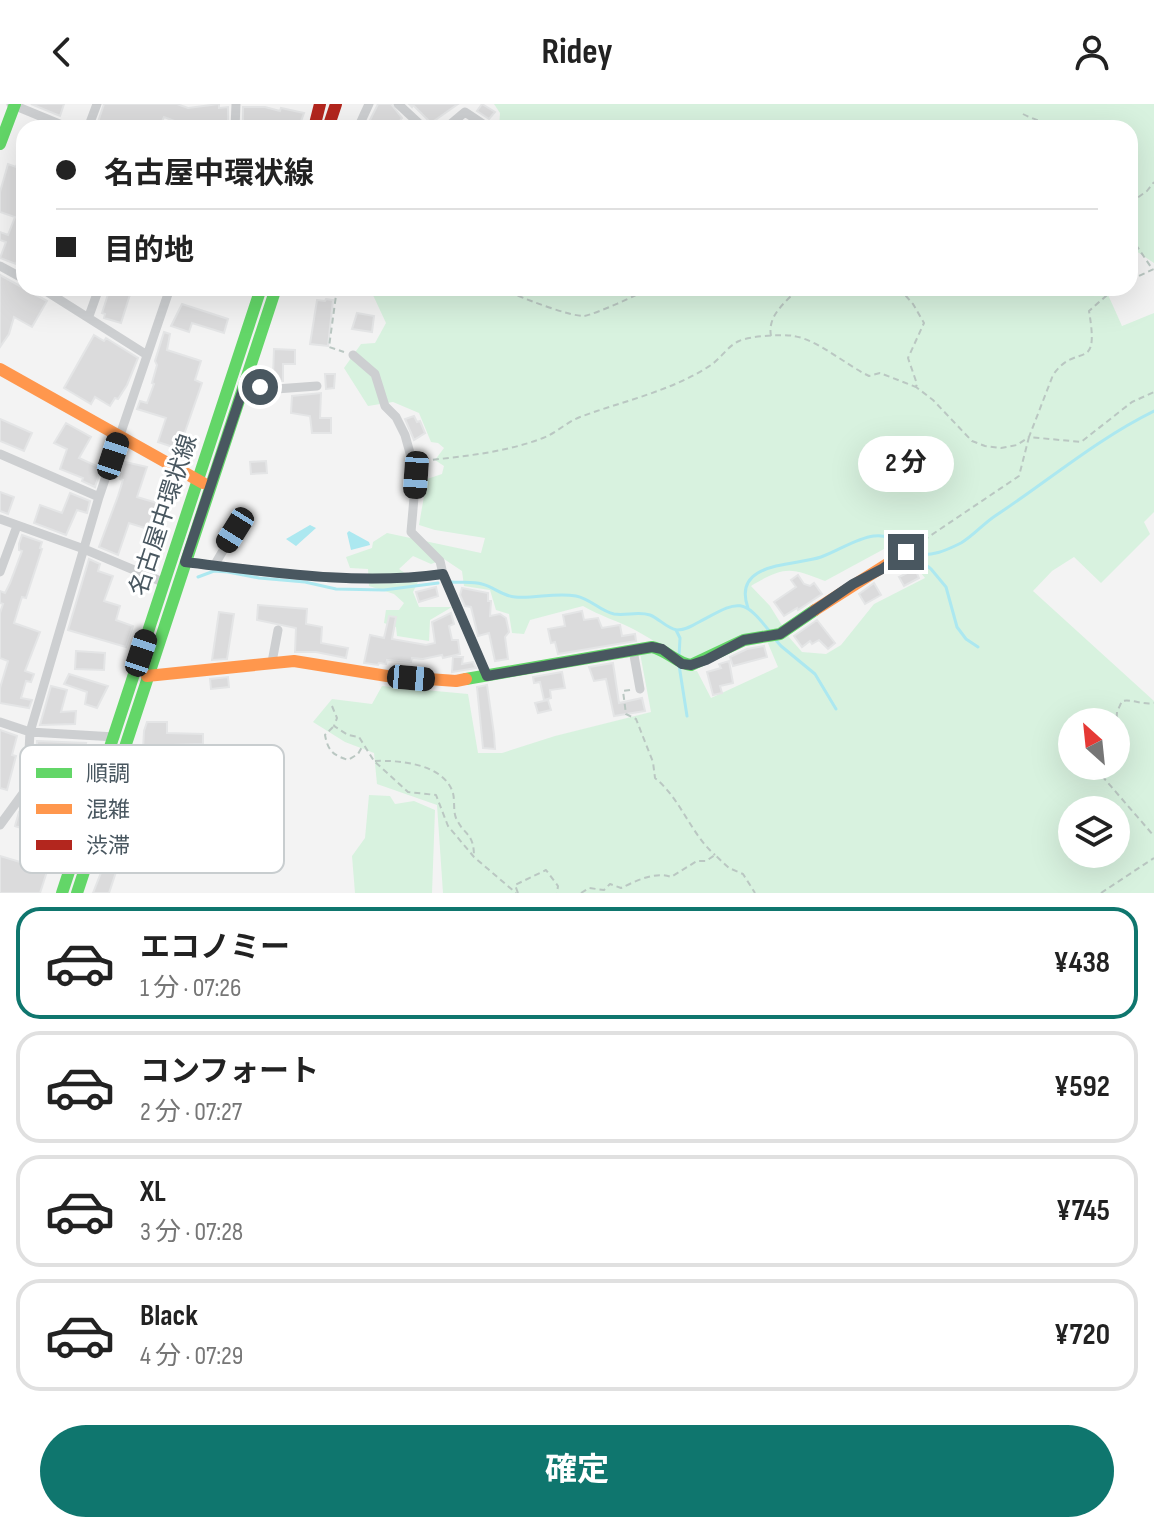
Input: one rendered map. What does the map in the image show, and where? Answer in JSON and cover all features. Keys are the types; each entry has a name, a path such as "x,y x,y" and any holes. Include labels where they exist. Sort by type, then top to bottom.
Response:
{"main road":[{"path":"0,144 14,104"},
{"name":"名古屋中環状線","path":"112,745 258,296"},
{"name":"名古屋中環状線","path":"125,745 273,296"},
{"path":"0,369 210,488"},
{"path":"147,676 272,662 315,663 387,676 436,680 487,676 652,647 662,649 682,664 691,665 744,640 780,634 906,552"},
{"name":"名古屋中環状線","path":"62,893 69,873"},
{"name":"名古屋中環状線","path":"77,893 83,873"}],"street":[{"path":"14,104 51,120"},
{"path":"398,104 415,120"},
{"path":"456,120 465,112 477,120"},
{"path":"55,296 147,355"},
{"path":"89,316 96,296"},
{"path":"29,745 30,732 99,497 167,296"},
{"path":"353,355 375,374 385,406 396,417 416,475 411,532 440,561 487,676"},
{"path":"244,386 276,389 317,386"},
{"path":"0,454 99,497"},
{"path":"0,519 84,549 165,583"},
{"path":"214,566 235,530 242,525"},
{"path":"0,572 17,526"},
{"path":"185,562 378,579 443,574"},
{"path":"272,662 278,630"},
{"path":"633,650 640,689"},
{"path":"0,722 30,732 115,737"},
{"path":"0,825 20,798"}],"path":[{"path":"1023,114 1033,120"},
{"path":"1138,197 1154,182"},
{"path":"1138,247 1153,269"},
{"path":"336,296 329,347 353,355"},
{"path":"518,296 584,316 636,296"},
{"path":"772,337 769,327 772,316 791,296"},
{"path":"906,296 924,323 908,358 916,387"},
{"path":"906,552 1019,476 1029,437 1053,375 1059,366 1090,351 1094,341 1089,311 1106,296"},
{"path":"413,462 479,455 547,437 576,418 647,394 712,364 738,341 772,337 793,336 815,344 869,376 880,373 916,387 933,400 972,441 985,446 1001,448 1017,445 1029,437 1081,442 1132,402 1154,392"},
{"path":"640,689 623,691 626,714 636,719 653,762 655,778 667,787 703,845 729,868 743,874 755,893"},
{"path":"1119,708 1122,701 1128,700 1142,705 1154,703"},
{"path":"332,706 337,718 325,735 327,747 334,755 348,760 358,754 363,745"},
{"path":"334,726 348,735 359,737 374,761 408,792 436,795 448,826 474,857 517,893"},
{"path":"374,761 400,760 419,764 444,778 453,791 454,816 470,834 474,857"},
{"path":"1105,780 1154,836"},
{"path":"582,893 589,888 604,890 610,884 621,888 645,877 664,874 671,877 697,861 706,861 715,855"},
{"path":"1101,893 1154,858"},
{"path":"517,893 515,885 546,870 558,886 557,893"}],"green space":[{"path":"494,104 1154,104 1154,263 1138,252 1138,120 500,120 500,113"},
{"path":"373,296 1109,296 1122,326 1154,313 1154,512 1144,522 1150,534 1101,583 1074,557 1052,571 1033,591 1154,701 1154,893 443,893 437,805 377,784 374,753 345,742 313,722 332,699 372,704 382,686 468,694 478,753 502,753 651,712 640,653 657,654 682,668 697,671 711,698 778,667 767,641 788,636 802,652 826,654 841,645 874,604 925,578 903,551 884,549 825,581 795,571 780,572 751,586 770,606 783,627 692,660 583,606 530,620 524,634 512,633 509,614 496,610 490,590 464,586 462,571 444,559 431,564 413,556 399,569 418,582 413,592 419,607 452,607 430,620 429,641 397,636 396,627 384,623 386,610 399,610 404,603 394,594 369,586 368,569 350,568 346,557 372,548 373,542 387,533 481,553 485,538 419,525 427,479 442,474 444,466 435,460 444,448 431,442 419,413 393,402 368,406 344,368 361,344 375,343 386,323"},
{"path":"369,795 390,796 395,804 414,801 435,810 432,893 355,893 352,856 365,838"}],"water":[{"path":"310,525 316,528 296,546 286,539"},
{"path":"349,531 369,542 370,545 351,550"}],"building":[{"path":"31,104 64,104 60,116"},
{"path":"104,104 177,104 188,108 219,104 219,108 228,107 228,120 172,120 164,117 163,120 99,120"},
{"path":"378,104 391,104 402,118 401,120 370,120"},
{"path":"409,104 458,104 435,120 428,120"},
{"path":"482,104 495,112 489,119 477,111"},
{"path":"243,107 280,111 281,108 304,113 301,120 243,120"},
{"path":"8,164 16,167 16,264 0,258 6,242 0,240 0,232 8,235 15,217 0,212 0,192"},
{"path":"0,275 16,284 16,296 38,296 47,301 32,327 14,317 9,334 0,347"},
{"path":"107,296 129,296 121,323 104,318 105,314 102,313"},
{"path":"317,300 333,300 328,346 310,344"},
{"path":"182,304 228,319 224,333 192,323 189,332 171,326"},
{"path":"357,313 374,316 372,332 352,329"},
{"path":"164,332 170,334 167,350 201,361 195,380 202,383 179,449 158,442 166,418 137,409 140,401 147,403 154,384 155,361"},
{"path":"94,335 104,341 106,338 138,358 127,385 110,406 95,397 91,404 64,388"},
{"path":"274,349 295,350 295,364 283,364 283,381 256,380 257,376 273,376"},
{"path":"325,374 335,374 334,388 326,389"},
{"path":"321,393 320,418 331,418 331,433 312,433 310,416 291,413 292,396"},
{"path":"414,416 425,433 414,440 405,419"},
{"path":"0,419 32,433 24,451 0,441"},
{"path":"66,423 91,437 79,458 101,468 95,487 82,481 83,478 60,469 67,449 54,443"},
{"path":"266,461 267,473 251,474 250,462"},
{"path":"125,462 147,467 137,497 157,503 148,529 129,523 118,555 99,547 123,480 120,479"},
{"path":"0,492 14,497 8,514 0,511"},
{"path":"70,493 90,501 87,513 77,510 66,535 34,523 40,505 62,513"},
{"path":"22,535 42,542 26,598 22,597 14,623 40,632 25,671 34,674 31,682 26,681 21,698 32,700 29,708 0,703 0,688 8,661 0,658 0,613 3,604 0,603 0,591 5,593 10,583 22,551 19,544"},
{"path":"89,559 100,564 98,571 113,576 104,601 120,606 116,620 133,626 126,647 68,630"},
{"path":"915,569 919,578 904,586 899,577"},
{"path":"798,575 804,584 810,586 814,583 822,594 784,616 774,602 796,587 791,580"},
{"path":"874,583 881,595 865,604 859,594"},
{"path":"436,587 438,596 419,602 416,592"},
{"path":"462,588 488,593 490,616 500,614 506,618 508,659 495,661 489,633 478,636 471,607 465,606 460,595"},
{"path":"258,605 307,609 306,624 322,627 321,643 348,648 346,658 316,652 295,652 296,628 257,620"},
{"path":"582,611 584,620 598,618 602,628 620,625 622,636 635,634 636,641 558,654 555,642 551,643 548,629 565,626 563,615"},
{"path":"219,612 234,614 227,659 212,660"},
{"path":"451,613 454,624 449,626 452,640 458,640 460,654 443,658 442,655 412,658 411,662 387,660 386,664 364,663 370,635 384,638 389,616 396,617 392,639 426,645 435,643 432,622"},
{"path":"817,620 835,643 828,649 819,640 812,644 810,641 802,647 794,636"},
{"path":"764,646 767,657 733,666 730,657"},
{"path":"76,651 105,653 104,670 75,669"},
{"path":"453,657 463,657 462,664 473,662 476,668 452,672"},
{"path":"729,661 733,683 720,686 722,693 713,695 707,672 721,668 719,664"},
{"path":"613,663 619,703 642,698 645,711 614,716 606,679 594,681 589,667"},
{"path":"562,672 565,688 550,690 551,698 544,700 540,682 534,683 533,677"},
{"path":"69,674 108,686 97,708 85,704 87,692 64,684"},
{"path":"228,677 229,687 211,689 210,679"},
{"path":"487,685 495,749 483,748 477,687"},
{"path":"51,686 67,690 61,712 76,711 75,724 40,725"},
{"path":"548,700 551,710 538,713 535,703"},
{"path":"147,722 167,722 167,733 203,734 203,744 143,745"},
{"path":"0,730 17,736 12,755 16,756 7,790 0,788"},
{"path":"37,741 86,743 86,745 37,745"},
{"path":"19,812 20,812 20,828 15,826"},
{"path":"0,856 20,862 20,873 46,873 40,893 0,893"},
{"path":"101,873 116,873 109,893 93,893"}],"waterway":[{"path":"914,553 932,554 961,543 1093,447 1154,411"},
{"path":"748,608 745,593 749,581 768,568 821,557 874,536 885,536 905,548"},
{"path":"911,553 931,569 946,587 957,627 966,639 978,647"},
{"path":"198,577 214,571 228,572 336,589 384,590 438,583"},
{"path":"451,582 478,583 515,597 576,596 614,614 650,615 677,630 688,628 722,610 745,607 770,632"},
{"path":"676,630 680,638 679,657"},
{"path":"774,638 815,674 836,709"},
{"path":"679,665 687,716"}],"traffic: fast":[{"path":"0,144 15,104"},
{"path":"111,745 258,296"},
{"path":"126,745 273,296"},
{"path":"466,679 652,647 691,665 744,640 780,634 815,610"},
{"path":"62,893 69,873"},
{"path":"77,893 84,873"}],"traffic: slow":[{"path":"0,369 203,483"},
{"path":"815,610 906,552"},
{"path":"147,676 294,661 387,676 466,679"}],"traffic: jam":[{"path":"316,120 320,104"},
{"path":"331,120 336,104"}],"route":[{"path":"260,387 244,386 185,562 350,578 408,579 443,574 487,676 652,647 662,649 682,664 691,665 744,640 780,634 906,552"}]}
